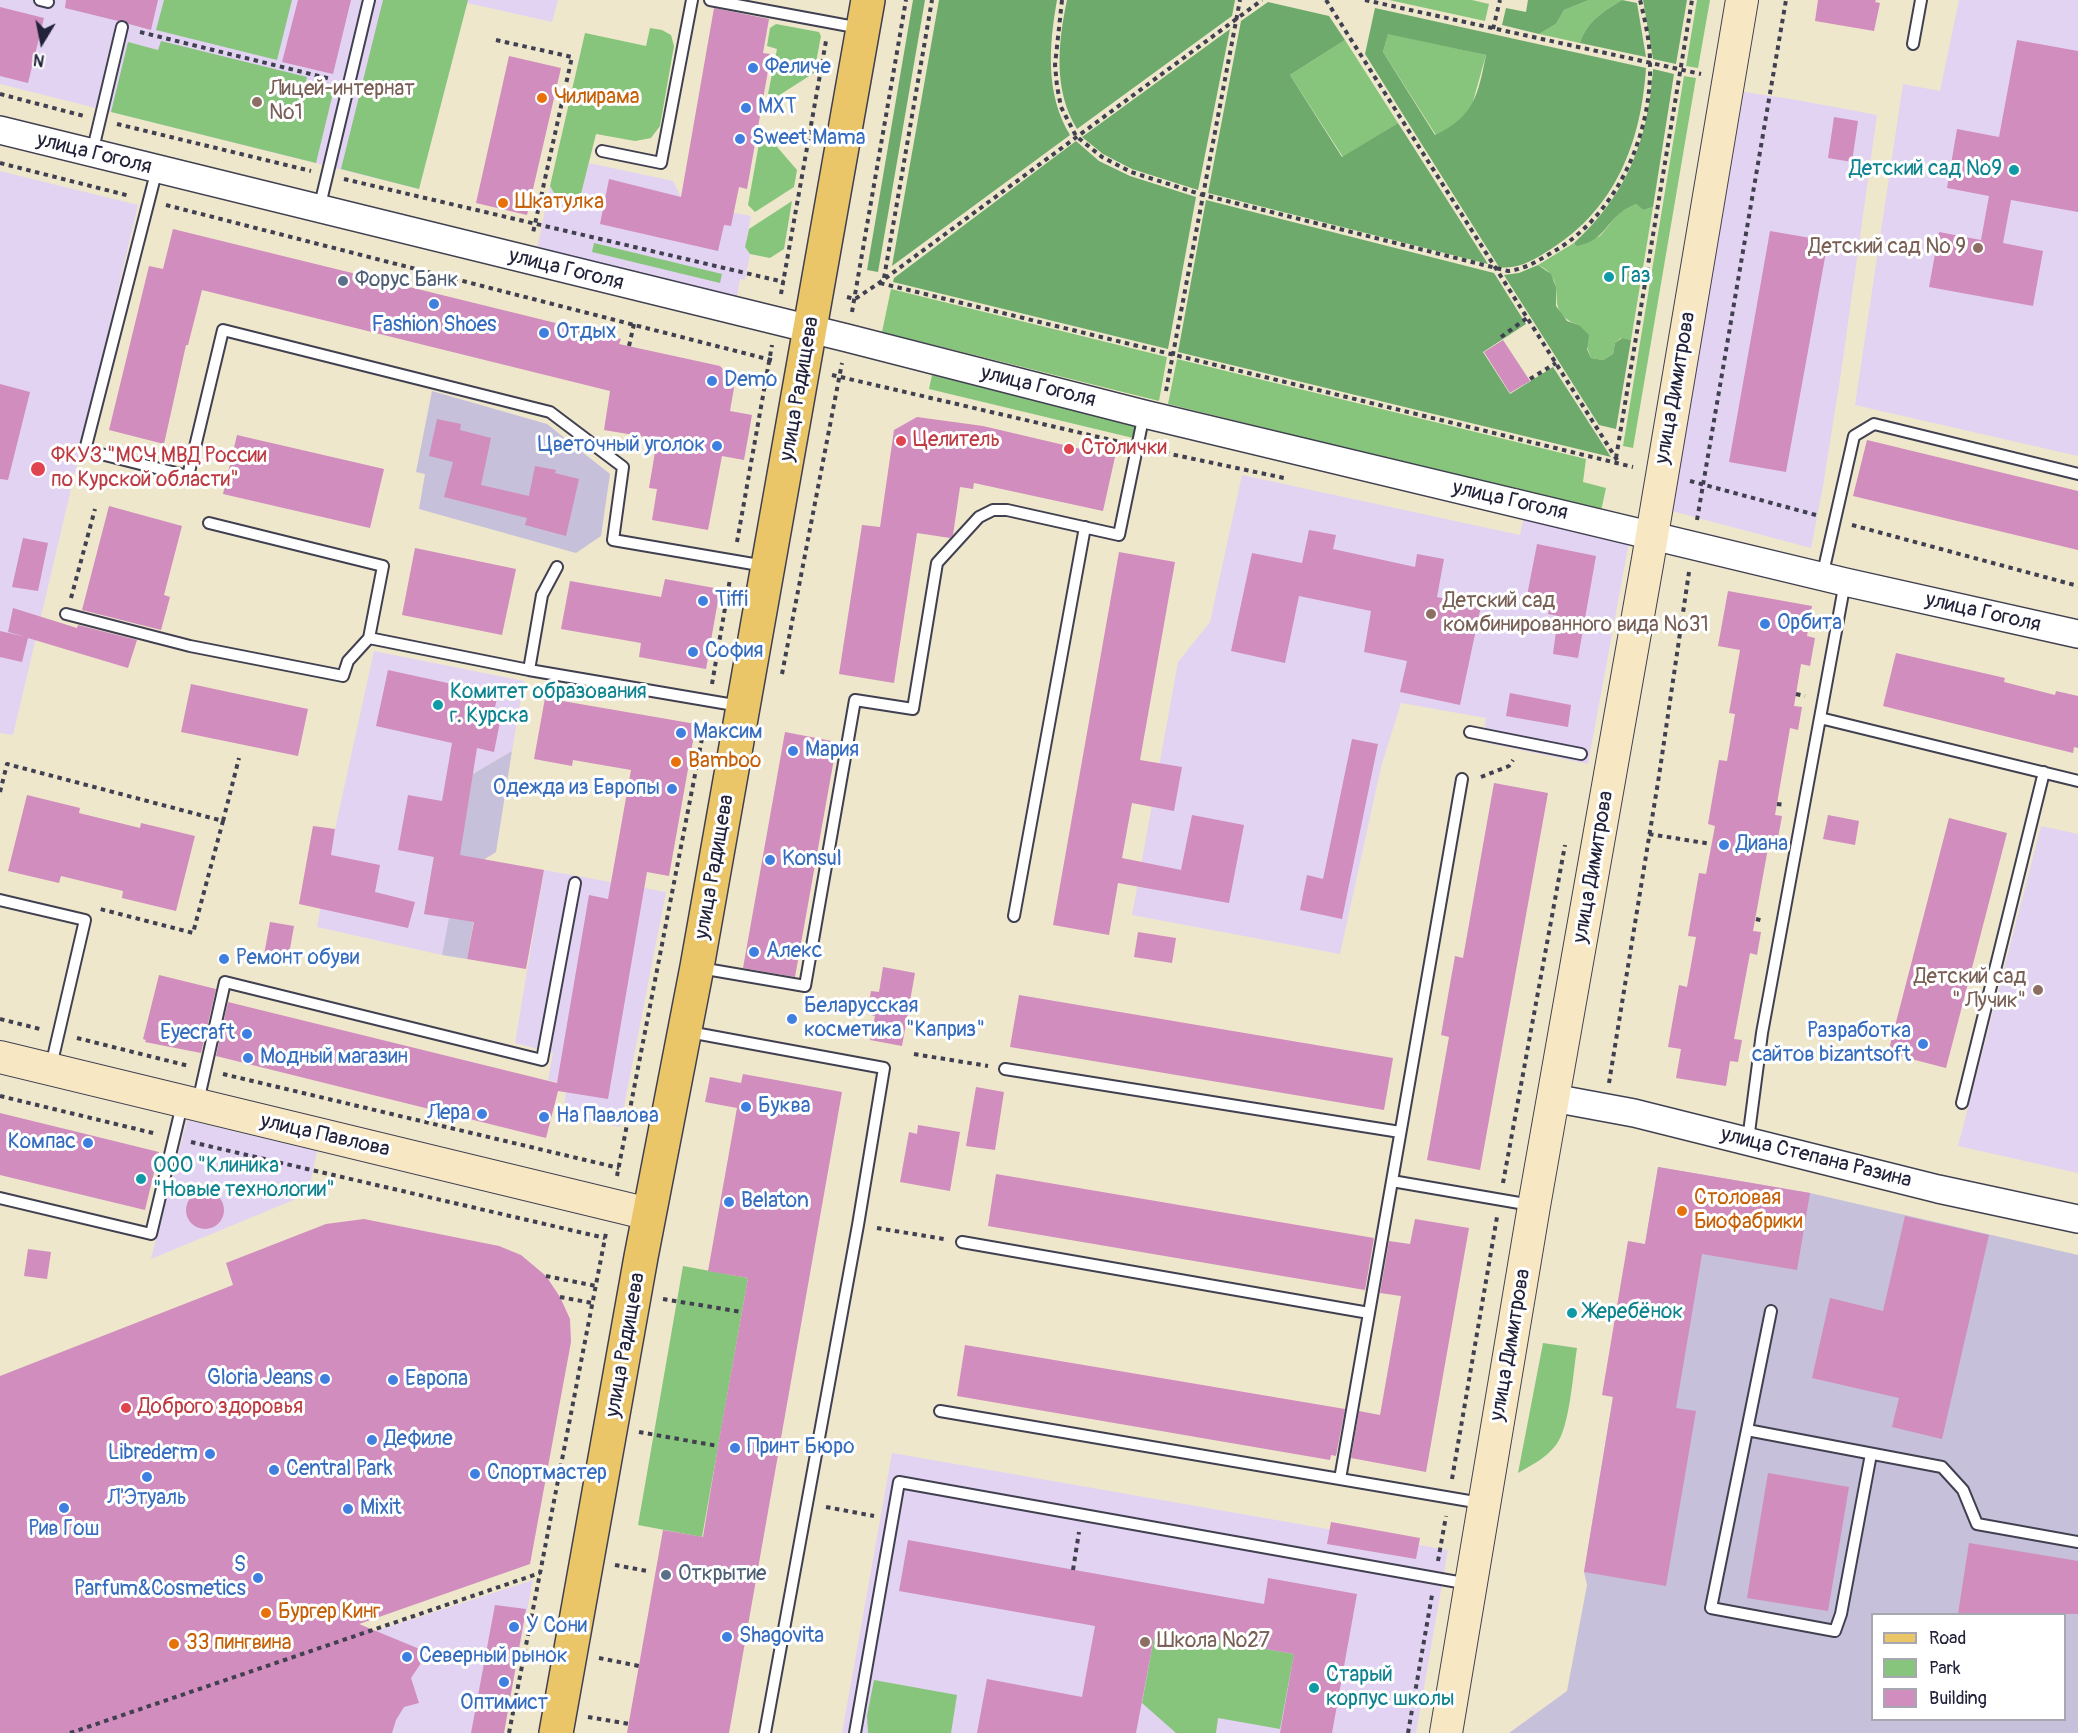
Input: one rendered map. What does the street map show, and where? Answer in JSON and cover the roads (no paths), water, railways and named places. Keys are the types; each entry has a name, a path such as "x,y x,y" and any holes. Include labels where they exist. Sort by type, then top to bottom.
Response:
{"main road":[{"name":"улица Димитрова","path":"1446,1733 1534,1206 1652,535 1742,0"},
{"name":"улица Радищева","path":"556,1733 744,706 865,14"},
{"name":"улица Павлова","path":"0,1057 650,1214"}],"street":[{"name":"улица Гоголя","path":"0,130 1144,414 1834,579 2078,634"},
{"name":"улица Степана Разина","path":"1553,1098 1605,1107 1748,1140 1938,1189 2078,1219"}],"lane":[{"path":"318,209 369,0"},
{"path":"602,151 662,163 692,0"},
{"path":"710,0 829,22 865,14"},
{"path":"1913,44 1921,0"},
{"path":"92,153 122,27"},
{"path":"157,169 85,450 188,476 223,330 550,412 623,467 613,540 768,566"},
{"path":"697,967 806,986 855,700 913,709 937,563 979,517 993,510 1007,510 1119,535 1144,414"},
{"path":"1748,1140 1762,1033 1820,718 1834,579 1854,436 1874,424 2078,474"},
{"path":"66,614 190,646 343,676 348,661 369,638 383,566 209,523"},
{"path":"1014,916 1085,527"},
{"path":"529,670 542,595 557,567"},
{"path":"369,638 529,670 744,706"},
{"path":"1820,718 2078,781"},
{"path":"1470,732 1581,754"},
{"path":"1962,1103 2044,772"},
{"path":"1340,1479 1462,778"},
{"path":"0,1198 151,1234 174,1138 206,1070 225,982 542,1060 574,882"},
{"path":"0,900 85,920 50,1069"},
{"path":"685,1032 884,1068 858,1225 765,1733"},
{"path":"1005,1069 1400,1132"},
{"path":"1392,1181 1534,1206"},
{"path":"962,1242 1369,1312"},
{"path":"1771,1311 1711,1608 1835,1631 1841,1614 1871,1454"},
{"path":"940,1411 1484,1504"},
{"path":"1747,1430 1942,1467 1963,1490 1977,1524 2078,1542"},
{"path":"855,1733 899,1482 1471,1584"}],"place":[{"name":"Феличе","path":"753,68"},
{"name":"Чилирама","path":"542,98"},
{"name":"Лицей-интернат №1","path":"257,102"},
{"name":"MXT","path":"746,108"},
{"name":"Sweet Mama","path":"740,139"},
{"name":"Детский сад №9","path":"2014,170"},
{"name":"Шкатулка","path":"503,203"},
{"name":"Детский сад № 9","path":"1978,248"},
{"name":"Газ","path":"1609,277"},
{"name":"Форус Банк","path":"343,281"},
{"name":"Fashion Shoes","path":"434,304"},
{"name":"Отдых","path":"544,333"},
{"name":"Demo","path":"712,381"},
{"name":"Целитель","path":"901,441"},
{"name":"Цветочный уголок","path":"717,446"},
{"name":"Столички","path":"1069,449"},
{"name":"ФКУЗ \"МСЧ МВД России по Курской области\"","path":"38,469"},
{"name":"Tiffi","path":"703,601"},
{"name":"Детский сад комбинированного вида №31","path":"1431,614"},
{"name":"Орбита","path":"1765,624"},
{"name":"София","path":"693,652"},
{"name":"Комитет образования г. Курска","path":"438,705"},
{"name":"Максим","path":"681,733"},
{"name":"Мария","path":"793,751"},
{"name":"Bamboo","path":"676,762"},
{"name":"Одежда из Европы","path":"672,789"},
{"name":"Диана","path":"1724,845"},
{"name":"Konsul","path":"770,860"},
{"name":"Алекс","path":"754,952"},
{"name":"Ремонт обуви","path":"224,959"},
{"name":"Детский сад \" Лучик\"","path":"2038,990"},
{"name":"Беларусская косметика \"Каприз\"","path":"792,1019"},
{"name":"Eyecraft","path":"247,1034"},
{"name":"Разработка сайтов bizantsoft","path":"1923,1044"},
{"name":"Модный магазин","path":"248,1058"},
{"name":"Буква","path":"746,1107"},
{"name":"Лера","path":"482,1114"},
{"name":"На Павлова","path":"544,1117"},
{"name":"Компас","path":"88,1143"},
{"name":"ООО \"Клиника \"Новые технологии\"","path":"141,1179"},
{"name":"Belaton","path":"729,1202"},
{"name":"Столовая Биофабрики","path":"1682,1211"},
{"name":"Жеребёнок","path":"1572,1313"},
{"name":"Gloria Jeans","path":"325,1379"},
{"name":"Европа","path":"393,1380"},
{"name":"Доброго здоровья","path":"126,1408"},
{"name":"Дефиле","path":"372,1440"},
{"name":"Принт Бюро","path":"735,1448"},
{"name":"Librederm","path":"210,1454"},
{"name":"Central Park","path":"274,1470"},
{"name":"Спортмастер","path":"475,1474"},
{"name":"Л'Этуаль","path":"147,1477"},
{"name":"Рив Гош","path":"64,1508"},
{"name":"Mixit","path":"348,1509"},
{"name":"Открытие","path":"666,1575"},
{"name":"S Parfum&Cosmetics","path":"258,1578"},
{"name":"Бургер Кинг","path":"266,1613"},
{"name":"У Сони","path":"514,1627"},
{"name":"Shagovita","path":"727,1637"},
{"name":"Школа №27","path":"1145,1642"},
{"name":"33 пингвина","path":"174,1644"},
{"name":"Северный рынок","path":"407,1657"},
{"name":"Оптимист","path":"504,1682"},
{"name":"Старый корпус школы","path":"1314,1688"}]}
